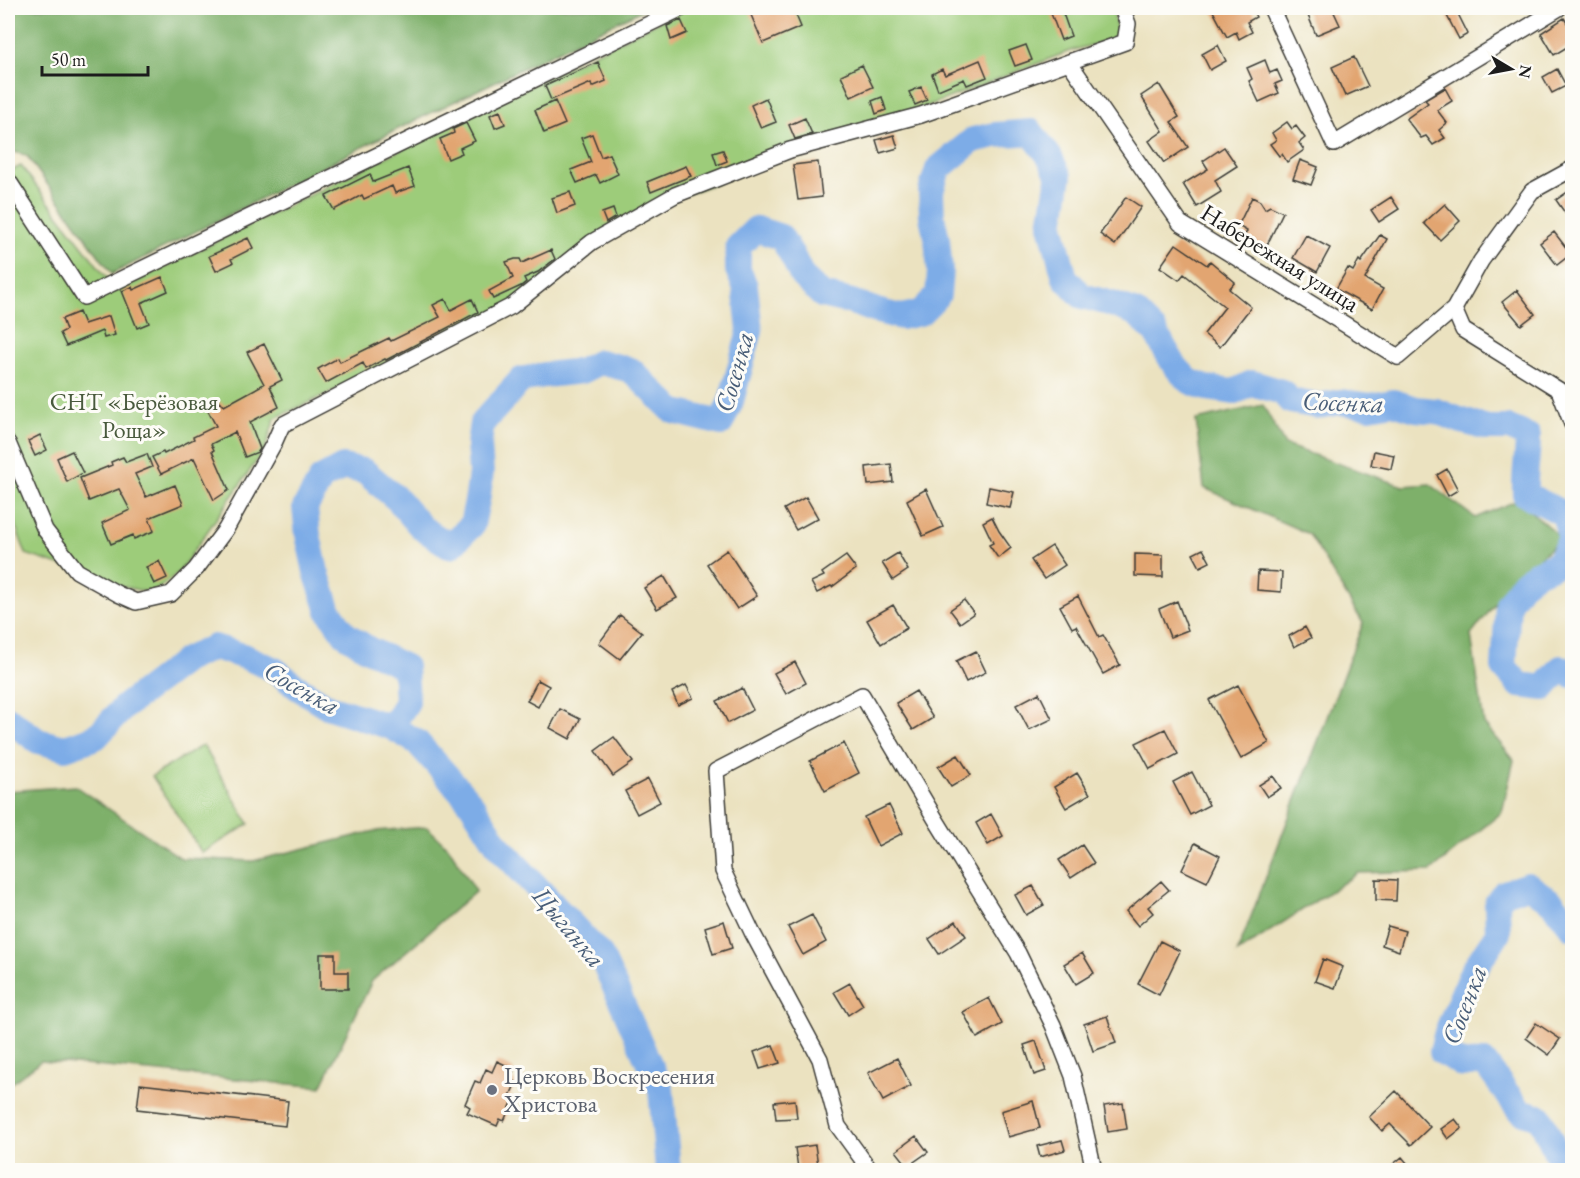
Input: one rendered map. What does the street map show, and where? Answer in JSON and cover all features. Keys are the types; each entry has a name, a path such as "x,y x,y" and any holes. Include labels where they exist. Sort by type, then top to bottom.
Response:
{"street":[{"path":"8,180 84,297 681,8"},
{"path":"8,444 45,530 77,571 136,602 171,594 196,569 226,529 282,425 512,306 592,242 675,195 790,150 921,115 1125,42 1128,24 1122,8"},
{"path":"1271,8 1335,144 1559,8"},
{"name":"Набережная улица","path":"1069,63 1180,223 1398,357 1454,309"},
{"path":"1572,169 1532,191 1480,261 1454,309 1463,330 1559,390 1572,424"},
{"path":"870,1170 838,1126 820,1059 752,932 723,871 716,771 862,695 1028,973 1053,1025 1073,1076 1094,1170"}],"green space":[{"path":"8,8 646,8 394,131 112,274 27,156 8,150"},
{"name":"СНТ «Берёзовая Роща»","path":"686,8 1113,8 1118,38 1070,51 917,110 632,214 509,304 387,366 275,418 265,449 179,572 153,593 124,587 26,554 8,505 8,172 21,166 117,291"},
{"path":"1263,405 1285,445 1403,486 1430,484 1475,518 1518,500 1561,538 1508,587 1471,635 1484,724 1514,760 1502,812 1431,871 1358,873 1237,953 1363,623 1309,534 1204,488 1196,420"},
{"path":"203,745 249,824 202,853 152,776"},
{"path":"75,786 181,858 253,861 375,831 427,827 449,848 476,891 372,981 321,1087 41,1061 8,1086 8,791"}],"building":[{"path":"748,8 793,8 801,27 763,43"},
{"path":"1049,8 1061,8 1071,36 1061,40"},
{"path":"1220,8 1251,8 1256,17 1247,22 1252,32 1239,39 1236,32 1227,37 1213,11"},
{"path":"1305,8 1332,8 1340,25 1316,35"},
{"path":"1443,8 1455,8 1468,34 1459,39"},
{"path":"1564,18 1572,31 1572,44 1554,55 1541,33"},
{"path":"681,20 687,33 671,40 667,26"},
{"path":"1026,45 1032,60 1015,66 1009,51"},
{"path":"1218,45 1226,61 1210,70 1202,54"},
{"path":"1354,57 1368,86 1345,96 1332,67"},
{"path":"980,60 987,77 967,85 964,79 938,90 932,74 942,69 945,75"},
{"path":"1265,60 1270,73 1277,70 1282,81 1275,84 1279,93 1259,102 1249,81 1252,79 1247,68"},
{"path":"598,62 606,81 592,87 591,83 551,100 545,86"},
{"path":"862,65 873,87 851,97 841,75"},
{"path":"1557,69 1566,86 1552,93 1543,77"},
{"path":"1159,84 1179,117 1171,122 1188,147 1164,163 1149,141 1163,131 1141,96"},
{"path":"921,87 927,100 915,105 909,92"},
{"path":"1445,88 1452,101 1437,110 1447,123 1439,130 1445,138 1433,145 1426,136 1421,138 1406,119 1428,103 1425,100"},
{"path":"882,97 886,110 876,114 872,101"},
{"path":"766,98 776,122 761,128 751,105"},
{"path":"555,101 565,124 544,133 535,110"},
{"path":"500,111 505,124 495,128 490,115"},
{"path":"805,118 812,134 795,139 789,125"},
{"path":"1287,122 1292,129 1296,126 1305,138 1299,143 1304,150 1287,162 1282,154 1279,156 1270,144 1276,140 1272,133"},
{"path":"466,123 475,141 460,148 462,153 448,159 440,139 454,133 453,129"},
{"path":"592,134 601,157 609,154 618,174 600,183 596,175 577,183 571,170 591,162 581,138"},
{"path":"894,135 898,148 880,153 876,140"},
{"path":"1224,147 1237,166 1215,180 1221,192 1197,207 1183,184 1208,169 1203,161"},
{"path":"723,150 727,161 717,165 713,153"},
{"path":"1300,160 1318,167 1311,185 1293,179"},
{"path":"818,162 822,197 798,200 793,165"},
{"path":"686,166 691,176 651,192 647,182"},
{"path":"408,168 415,186 395,193 392,186 364,199 362,195 334,210 326,196 370,174 373,182"},
{"path":"1572,189 1572,223 1556,200"},
{"path":"570,192 575,206 557,213 552,198"},
{"path":"1126,197 1141,207 1115,245 1100,234"},
{"path":"1252,197 1260,201 1265,209 1270,206 1283,212 1265,249 1243,239 1247,231 1238,226"},
{"path":"1391,197 1399,209 1379,222 1371,210"},
{"path":"1445,204 1460,221 1440,240 1424,223"},
{"path":"613,209 616,217 606,223 602,213"},
{"path":"1554,232 1571,254 1557,265 1540,243"},
{"path":"1306,235 1330,248 1317,272 1293,258"},
{"path":"1380,235 1387,239 1365,279 1383,289 1372,309 1336,289 1348,268 1353,271 1359,260 1361,262"},
{"path":"248,238 253,248 231,259 233,263 216,271 209,256"},
{"path":"1176,244 1207,265 1210,261 1235,282 1229,289 1251,307 1220,347 1204,334 1225,307 1184,274 1179,280 1160,267"},
{"path":"551,250 555,259 538,272 524,278 526,282 521,286 493,299 489,291 513,278 506,262 520,259 522,263"},
{"path":"162,277 168,291 141,303 149,323 137,328 122,291 132,287 133,290"},
{"path":"1517,290 1535,314 1521,325 1502,302"},
{"path":"445,299 451,310 472,299 478,312 386,360 366,369 363,363 326,383 318,369 338,358 340,362 389,338 391,341 440,317 433,305"},
{"path":"79,312 84,324 109,316 115,335 104,338 102,331 66,346 60,333 66,330 62,319"},
{"path":"264,344 282,380 270,386 279,407 250,422 260,449 258,452 245,457 235,432 211,444 229,490 214,500 194,458 161,474 152,457 163,452 164,454 216,426 207,409 221,402 224,406 264,384 247,352"},
{"path":"40,435 47,450 35,456 28,441"},
{"path":"72,451 83,473 67,482 57,458"},
{"path":"1374,451 1394,455 1391,469 1371,465"},
{"path":"147,454 152,467 135,474 146,497 175,485 183,504 149,518 154,531 134,539 133,535 111,544 102,523 130,510 119,489 89,501 80,478 112,465 111,462 123,457 126,462"},
{"path":"891,464 893,482 868,485 866,467"},
{"path":"1447,469 1458,490 1448,496 1437,475"},
{"path":"989,487 1014,492 1010,508 986,503"},
{"path":"926,489 943,527 923,536 907,500"},
{"path":"806,497 818,518 796,530 784,509"},
{"path":"992,517 1011,548 998,558 989,545 993,543 983,522"},
{"path":"1052,546 1065,565 1044,579 1031,560"},
{"path":"1203,549 1210,562 1200,567 1193,554"},
{"path":"727,550 757,596 737,609 707,564"},
{"path":"898,553 908,570 893,580 882,563"},
{"path":"1135,554 1163,555 1163,577 1135,576"},
{"path":"846,556 856,569 832,587 817,593 811,582 824,576 822,573"},
{"path":"159,561 167,578 154,584 146,567"},
{"path":"1258,571 1282,572 1281,592 1257,590"},
{"path":"664,576 677,598 657,609 644,588"},
{"path":"1078,596 1099,637 1103,635 1120,665 1103,674 1076,626 1072,628 1060,606"},
{"path":"964,600 974,613 960,623 950,610"},
{"path":"1177,601 1188,630 1170,637 1159,609"},
{"path":"893,605 907,628 881,644 867,620"},
{"path":"620,615 642,632 620,659 599,643"},
{"path":"1305,627 1311,638 1294,647 1289,636"},
{"path":"976,651 986,672 966,682 956,661"},
{"path":"795,662 806,683 786,694 774,673"},
{"path":"538,680 549,686 538,707 527,701"},
{"path":"686,685 693,698 678,705 672,692"},
{"path":"1238,685 1269,743 1241,759 1209,700"},
{"path":"742,688 753,710 728,723 717,701"},
{"path":"916,691 933,718 913,730 896,703"},
{"path":"1039,693 1052,719 1029,730 1016,705"},
{"path":"560,709 580,719 570,739 550,728"},
{"path":"1165,729 1178,754 1150,769 1136,743"},
{"path":"614,737 633,762 613,776 595,751"},
{"path":"844,743 859,773 825,791 810,761"},
{"path":"958,755 971,775 951,787 938,767"},
{"path":"1192,772 1209,805 1190,815 1173,782"},
{"path":"1077,773 1090,794 1066,808 1054,787"},
{"path":"1273,776 1281,788 1267,797 1259,785"},
{"path":"648,779 660,802 637,814 625,791"},
{"path":"889,805 903,833 878,846 864,817"},
{"path":"991,814 1003,836 988,845 976,823"},
{"path":"1195,843 1220,856 1207,882 1182,870"},
{"path":"1082,845 1094,863 1071,878 1059,860"},
{"path":"1376,879 1397,880 1396,901 1376,900"},
{"path":"1161,881 1169,890 1148,907 1153,913 1138,926 1126,911"},
{"path":"1033,886 1044,905 1026,915 1015,895"},
{"path":"812,915 826,942 803,955 788,927"},
{"path":"724,921 732,948 713,954 705,927"},
{"path":"956,921 966,936 939,954 929,939"},
{"path":"1388,926 1405,931 1399,951 1382,945"},
{"path":"1160,941 1180,951 1159,995 1138,984"},
{"path":"1082,953 1094,973 1076,984 1064,964"},
{"path":"320,954 335,954 335,972 348,972 348,989 320,989"},
{"path":"1323,959 1343,967 1335,988 1315,981"},
{"path":"850,983 863,1005 848,1015 834,992"},
{"path":"989,998 1002,1024 977,1038 963,1012"},
{"path":"1107,1016 1116,1043 1093,1051 1084,1024"},
{"path":"1536,1023 1560,1039 1549,1055 1526,1038"},
{"path":"1036,1041 1046,1071 1034,1075 1024,1045"},
{"path":"773,1045 780,1063 760,1069 754,1052"},
{"path":"897,1058 911,1086 883,1101 868,1073"},
{"name":"Церковь Воскресения Христова","path":"497,1061 514,1069 510,1079 516,1082 510,1096 514,1098 504,1121 500,1119 497,1126 467,1113 470,1107 465,1104 475,1081 480,1083 486,1069 492,1072"},
{"path":"140,1084 288,1101 285,1126 137,1109"},
{"path":"1396,1091 1430,1127 1411,1145 1390,1124 1382,1131 1369,1117"},
{"path":"795,1100 797,1118 776,1119 774,1102"},
{"path":"1033,1101 1040,1128 1008,1137 1001,1111"},
{"path":"1123,1103 1127,1129 1108,1132 1104,1106"},
{"path":"1455,1119 1462,1128 1448,1139 1441,1129"},
{"path":"916,1136 928,1152 908,1166 896,1151"},
{"path":"1062,1140 1065,1150 1040,1157 1037,1146"},
{"path":"815,1145 818,1165 798,1168 795,1148"},
{"path":"1402,1157 1413,1170 1386,1170"}],"waterway":[{"name":"Сосенка","path":"8,719 38,741 65,748 96,737 124,707 186,660 214,647 246,657 275,670 329,707 391,727 407,702 405,667 368,649 345,634 329,611 316,572 305,508 321,479 343,467 364,471 397,499 422,528 450,546 472,525 481,472 479,444 482,423 521,380 582,371 600,362 631,370 673,411 721,423 731,401 750,331 745,286 738,270 738,247 756,229 781,237 802,276 822,295 901,317 920,313 938,295 940,271 932,217 931,191 938,169 973,140 995,135 1031,132 1049,156 1059,176 1051,225 1065,278 1082,296 1136,313 1155,332 1175,366 1189,381 1206,388 1234,392 1252,383 1282,392 1290,401 1318,406 1340,402 1370,406 1393,402 1416,409 1436,411 1488,428 1509,428 1528,436 1525,494 1564,514 1571,539 1557,564 1536,573 1521,585 1508,604 1504,667 1520,685 1544,688 1561,668 1572,675"},
{"name":"Цыганка","path":"391,727 417,742 470,802 499,847 601,956 661,1090 668,1170"},
{"name":"Сосенка","path":"1572,927 1553,903 1528,885 1504,893 1497,903 1498,933 1471,974 1447,1032 1442,1052 1463,1065 1484,1062 1520,1111 1540,1117 1564,1169 1572,1163"}],"place":[{"name":"Церковь Воскресения Христова","path":"492,1090"}]}
